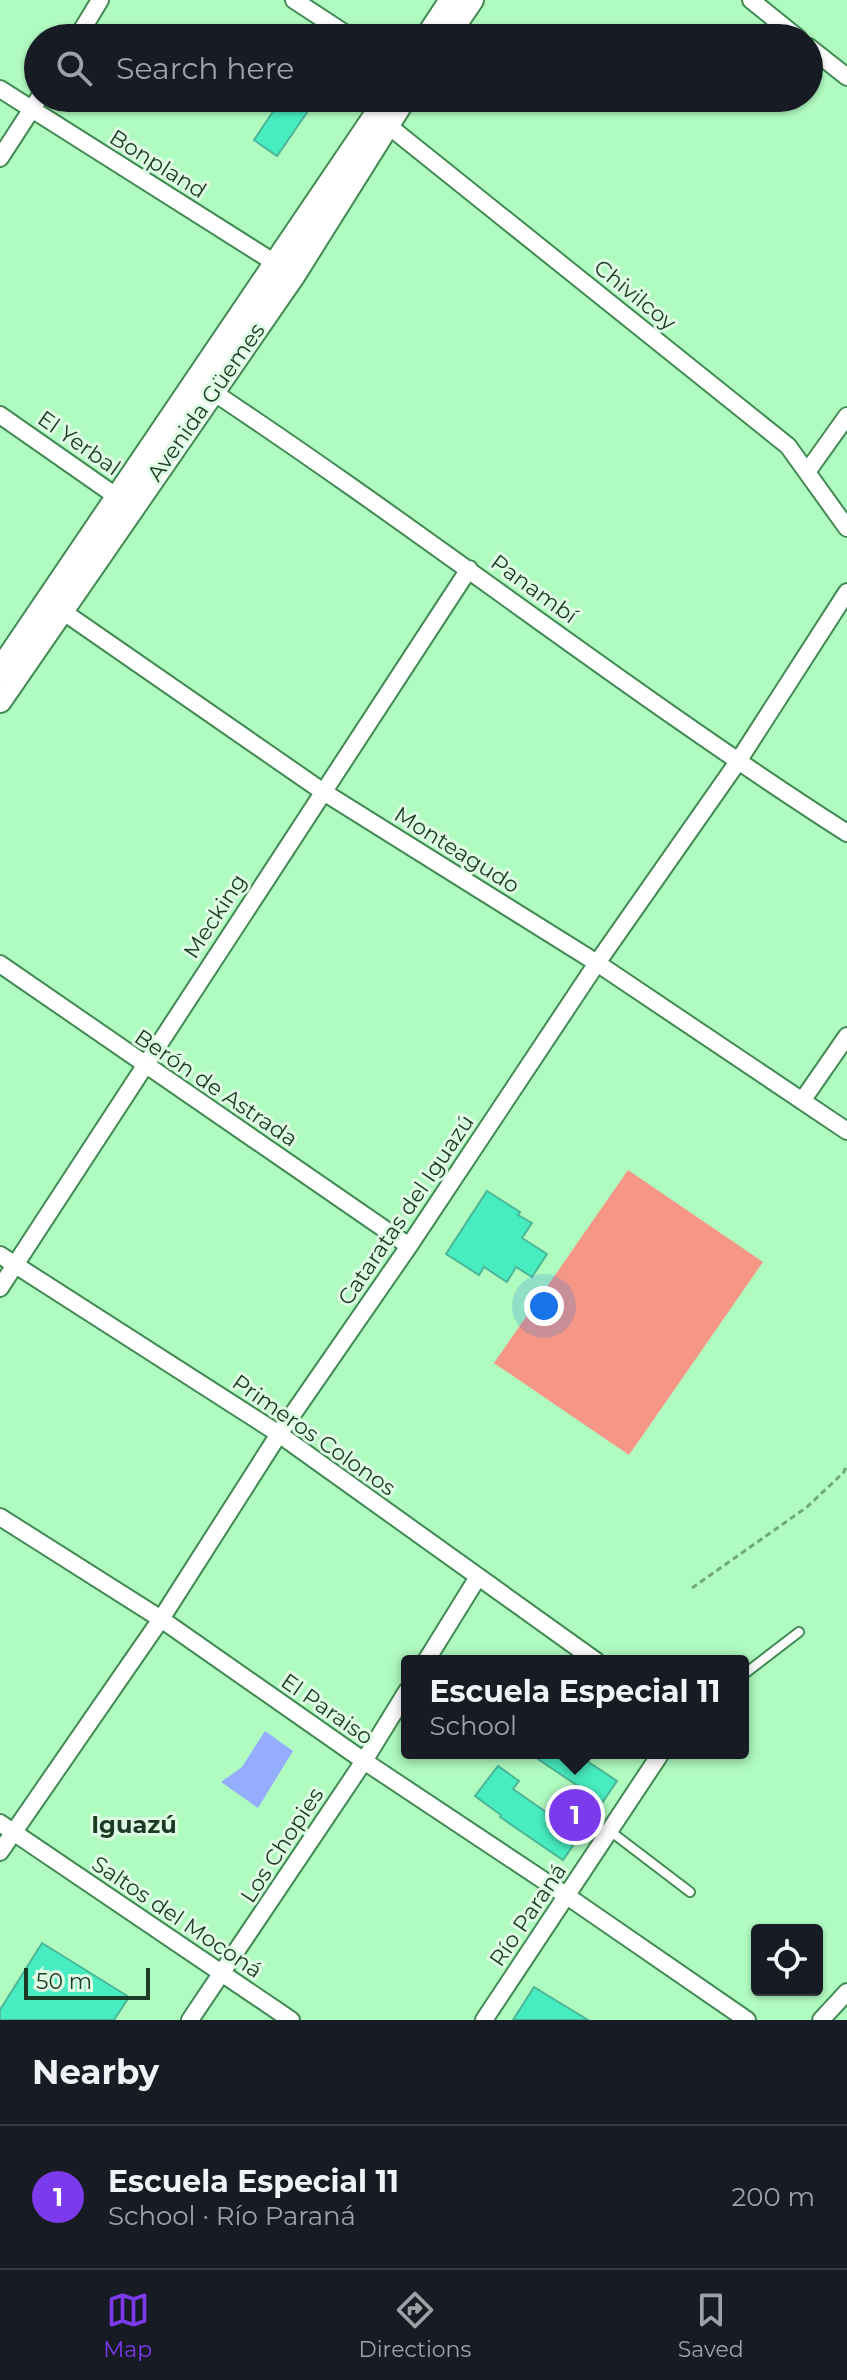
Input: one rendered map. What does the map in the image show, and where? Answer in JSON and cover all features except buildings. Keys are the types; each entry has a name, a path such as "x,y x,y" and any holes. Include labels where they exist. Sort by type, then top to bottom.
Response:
{"main road":[{"path":"435,24 451,0"},
{"path":"456,24 472,0"},
{"name":"Avenida Güemes","path":"0,701 54,606 285,269 384,113"},
{"name":"Avenida Güemes","path":"0,670 54,606"}],"street":[{"path":"85,24 100,0"},
{"path":"294,0 331,24"},
{"path":"751,0 781,24"},
{"path":"823,58 847,77"},
{"name":"Bonpland","path":"0,89 24,99"},
{"path":"0,158 30,112"},
{"name":"Bonpland","path":"47,112 285,269"},
{"name":"Chivilcoy","path":"384,113 788,446 847,528"},
{"name":"Panambí","path":"204,386 469,569 737,763 847,833"},
{"name":"El Yerbal","path":"0,415 125,502"},
{"path":"807,472 847,416"},
{"name":"Mecking","path":"0,1288 469,569"},
{"name":"Cataratas del Iguazú","path":"0,1852 7,1827 161,1619 279,1434 409,1246 597,963 737,763 847,592"},
{"name":"Monteagudo","path":"54,606 322,791 597,963 847,1131"},
{"name":"Berón de Astrada","path":"0,964 409,1246"},
{"path":"802,1101 847,1036"},
{"name":"Primeros Colonos","path":"0,1255 279,1434 588,1655"},
{"name":"El Paraiso","path":"0,1517 161,1619 364,1761 747,2020"},
{"path":"430,1655 478,1577"},
{"name":"Los Chopies","path":"190,2020 401,1701"},
{"name":"Río Paraná","path":"484,2020 657,1759"},
{"name":"Saltos del Moconá","path":"7,1827 291,2020"},
{"path":"821,2020 847,1992"}],"lane":[{"path":"749,1670 799,1632"},
{"path":"610,1831 690,1892"}],"path":[{"path":"692,1588 807,1507 844,1472 847,1464"}],"shaded area":[{"path":"628,1170 763,1262 629,1455 494,1363"}],"water":[{"path":"265,1731 293,1751 258,1808 221,1782 242,1767"}],"place":[{"name":"Escuela Especial 11","path":"575,1815"}],"district":[{"name":"Iguazú","path":"134,1824"}]}
